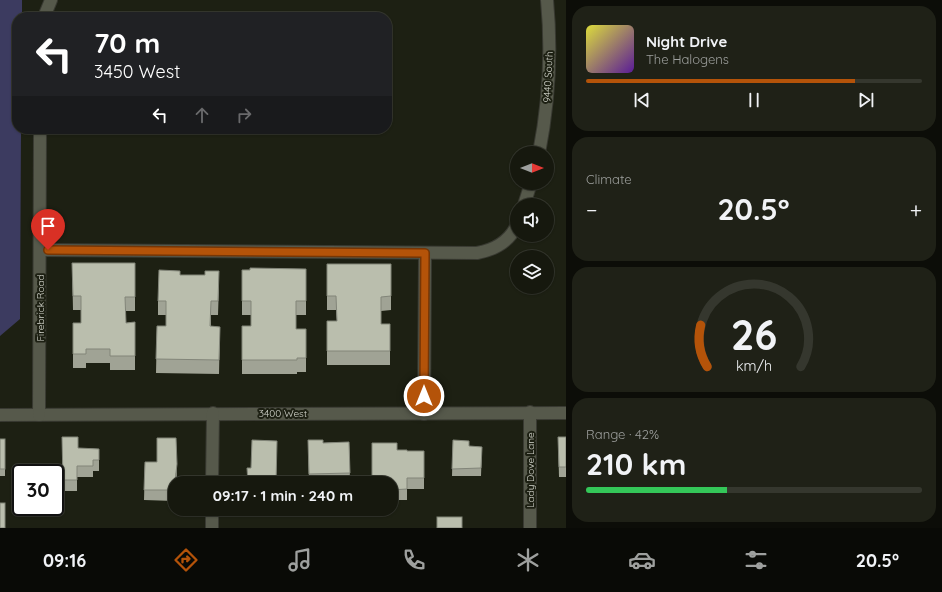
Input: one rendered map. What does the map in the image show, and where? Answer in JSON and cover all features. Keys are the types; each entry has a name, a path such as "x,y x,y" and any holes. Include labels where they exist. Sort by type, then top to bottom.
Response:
{"street":[{"path":"46,12 51,0"},
{"name":"9440 South","path":"540,146 549,83 549,25 546,0"},
{"name":"Firebrick Road","path":"39,415 40,134"},
{"path":"40,250 425,253 477,252 496,247 504,242 510,234"},
{"path":"424,414 425,253"},
{"name":"Lady Dove Lane","path":"530,412 530,528"},
{"path":"212,476 213,413"},
{"name":"3400 West","path":"0,414 566,413"},
{"path":"212,516 212,528"}],"shaded area":[{"path":"0,0 22,0 22,12 12,12 12,134 21,134 20,319 0,336"}],"building":[{"path":"72,263 135,263 135,297 125,297 126,323 135,322 135,356 110,356 110,349 86,349 86,354 73,354 73,323 81,323 81,296 73,296"},
{"path":"327,264 391,264 391,296 381,297 381,324 390,324 390,351 327,351 327,321 337,321 336,296 327,296"},
{"path":"250,268 306,269 306,301 296,301 296,329 306,329 306,358 297,358 297,360 242,360 242,326 251,326 251,301 242,301 242,270 250,270"},
{"path":"159,270 180,271 180,275 205,275 205,271 219,271 218,301 211,301 210,326 220,327 219,360 156,359 157,326 166,326 166,301 158,301"},
{"path":"62,437 78,437 78,448 99,449 99,460 93,460 93,466 77,466 77,480 64,480 64,464 63,464"},
{"path":"558,437 566,437 566,467 559,467"},
{"path":"157,438 176,438 177,464 176,476 168,476 168,490 144,490 145,462 157,462"},
{"path":"0,439 5,439 5,469 0,469"},
{"path":"252,440 277,441 276,476 248,476 247,468 251,468"},
{"path":"308,440 323,440 323,443 349,442 350,473 309,474"},
{"path":"453,440 469,441 469,446 482,447 481,468 452,469"},
{"path":"372,443 397,443 397,450 424,451 424,478 407,478 407,489 398,490 398,476 372,476"},
{"path":"0,503 5,503 5,528 0,528"},
{"path":"437,517 462,517 462,528 437,528"}],"route":[{"path":"48,250 425,253 424,396"}]}
